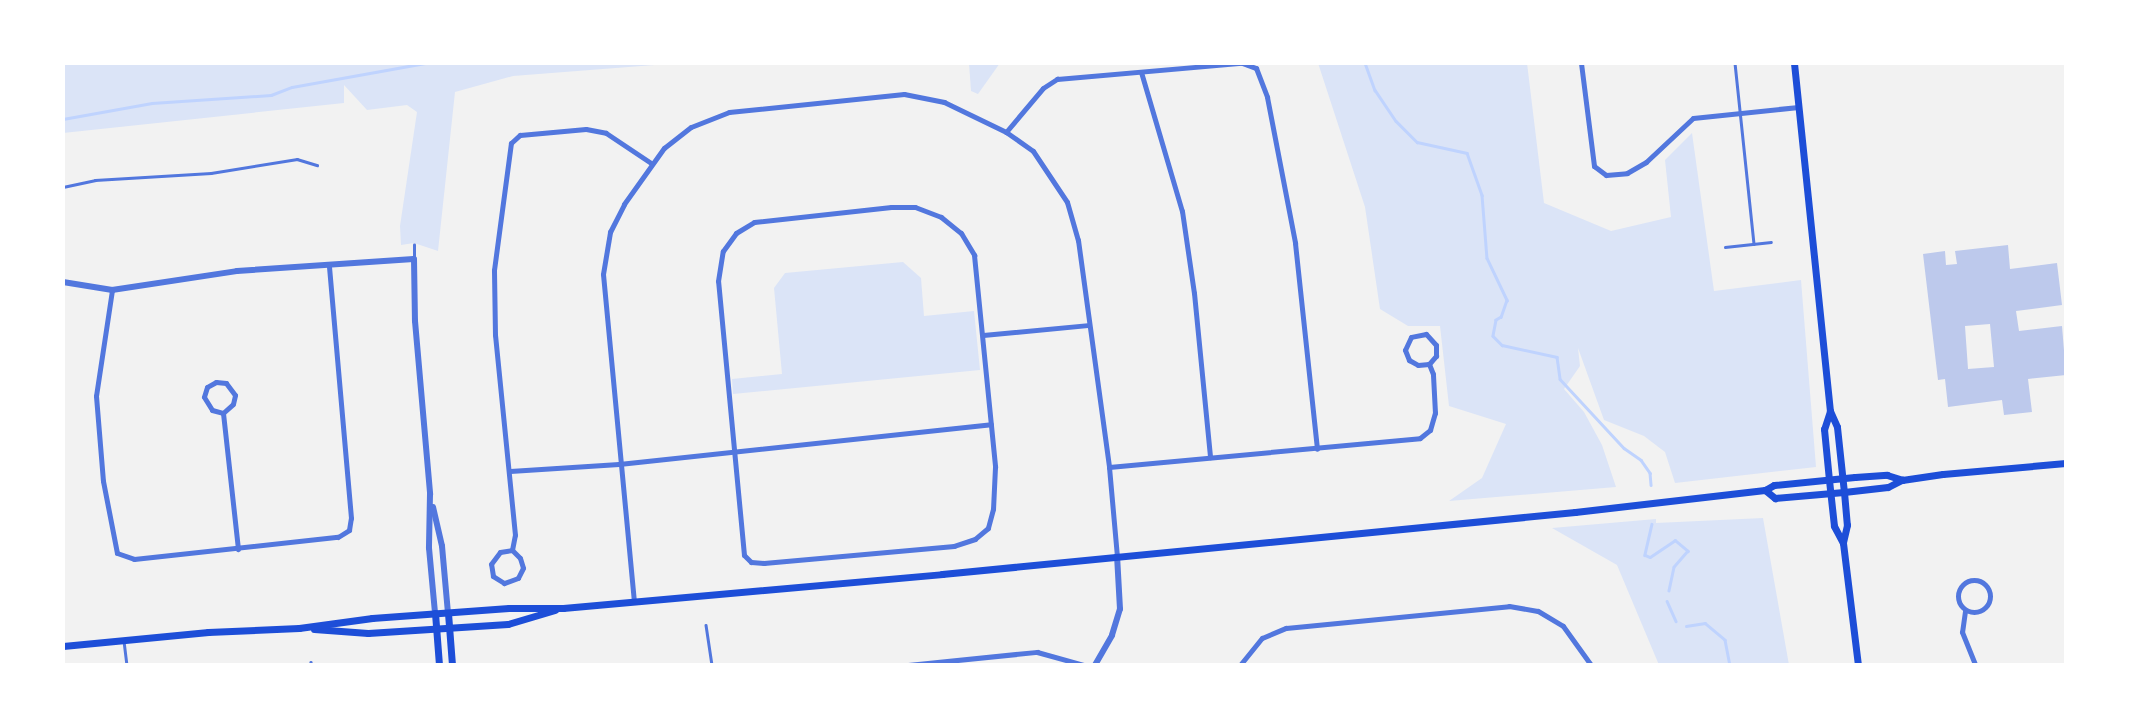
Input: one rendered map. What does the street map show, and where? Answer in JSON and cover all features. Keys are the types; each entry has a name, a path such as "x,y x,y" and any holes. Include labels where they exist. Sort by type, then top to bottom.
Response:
{"main road":[{"path":"1794,63 1830,411 1837,427 1843,478 1847,525 1843,542 1858,665"},
{"path":"1830,411 1824,429 1829,480 1834,526 1843,542"},
{"path":"1765,491 1775,498 1831,494 1888,487 1902,480 2066,463"},
{"path":"63,646 299,628 448,612 562,608 1117,556 1765,491 1774,485 1843,478 1887,475 1902,480"},
{"path":"299,628 368,633 508,624 562,608"},
{"path":"448,612 452,665"},
{"path":"435,613 439,665"}],"street":[{"path":"1006,132 1044,88 1057,79 1241,63 1256,68 1268,97 1295,243 1317,449"},
{"path":"1581,63 1594,166 1606,175 1627,173 1646,162 1693,118 1798,107"},
{"path":"1141,72 1182,211 1194,293 1210,457"},
{"path":"634,601 603,274 611,232 651,163 664,148 691,127 729,113 904,94 944,102 1006,132 1033,151 1067,202 1078,240 1109,467 1117,556 1120,610 1112,635 1095,665"},
{"path":"512,550 515,535 495,335 494,270 511,143 520,135 586,129 606,133 651,163"},
{"path":"891,206 915,206 941,216 961,233 974,255 990,424 995,467 993,509 988,528 975,539 954,546 751,562 744,555 718,281 723,251 736,233 754,222 891,206"},
{"path":"63,282 112,290 237,271 414,259 415,321 430,494 429,548 435,613"},
{"path":"112,290 96,396 103,481 117,554 134,559 238,549 338,537 349,530 351,518 329,264"},
{"path":"983,335 1088,325"},
{"path":"1421,334 1434,341 1436,356 1429,364 1418,365 1409,360 1405,351 1411,337 1421,334"},
{"path":"1109,467 1420,438 1430,430 1435,413 1435,392 1429,364"},
{"path":"216,382 230,386 235,395 233,404 223,412 212,410 205,402 205,392 216,382"},
{"path":"223,412 238,549"},
{"path":"510,471 619,464 990,424"},
{"path":"430,494 442,546 448,612"},
{"path":"512,550 520,558 523,568 518,579 503,583 492,574 491,564 500,552 512,550"},
{"path":"1965,611 1979,611 1987,605 1989,589 1981,581 1966,582 1959,590 1958,600 1965,611 1962,632 1975,665"},
{"path":"1240,665 1262,638 1286,628 1509,606 1538,611 1563,626 1591,665"},
{"path":"908,665 1037,652 1084,665"},
{"path":"992,657 993,665"}],"lane":[{"path":"1735,63 1754,244"},
{"path":"63,187 95,180 211,173 297,159 317,166"},
{"path":"1724,247 1771,242"},
{"path":"414,245 414,259"},
{"path":"706,625 712,665"},
{"path":"124,640 127,665"},
{"path":"209,665 237,665"}],"shaded area":[{"path":"63,63 680,63 513,76 455,92 438,251 414,243 401,245 400,226 417,112 407,105 367,110 344,85 344,103 63,133"},
{"path":"969,63 1000,63 978,94 971,91"},
{"path":"1318,63 1527,63 1544,203 1611,231 1671,217 1665,160 1692,133 1714,291 1801,280 1816,467 1675,483 1665,452 1644,436 1604,420 1578,348 1580,366 1564,389 1584,412 1602,445 1616,487 1449,501 1482,478 1506,424 1449,406 1440,326 1408,326 1380,309 1365,207"},
{"path":"903,262 921,278 924,316 974,311 980,370 733,394 732,379 782,374 774,288 785,273"},
{"path":"1763,518 1789,665 1659,665 1617,565 1552,528 1656,519 1656,523"}],"building":[{"path":"2008,245 2010,269 2057,263 2062,305 2016,311 2019,331 2062,326 2066,375 2028,379 2032,412 2004,415 2002,400 1948,407 1945,379 1938,380 1923,254 1945,251 1946,265 1957,264 1955,251","holes":["1990,324 1994,367 1968,369 1965,326"]}],"waterway":[{"path":"63,119 152,103 271,95 292,87 425,63"},
{"path":"1365,63 1375,90 1396,121 1417,142 1467,153 1482,195 1487,258 1507,300 1501,317 1496,320 1493,336 1502,345 1557,357 1560,379 1624,448 1641,460 1650,473 1651,485"},
{"path":"1652,524 1645,555 1650,557 1675,540 1688,551 1674,567 1669,590"},
{"path":"1667,601 1676,621"},
{"path":"1686,626 1705,623 1725,640 1730,665"}]}
